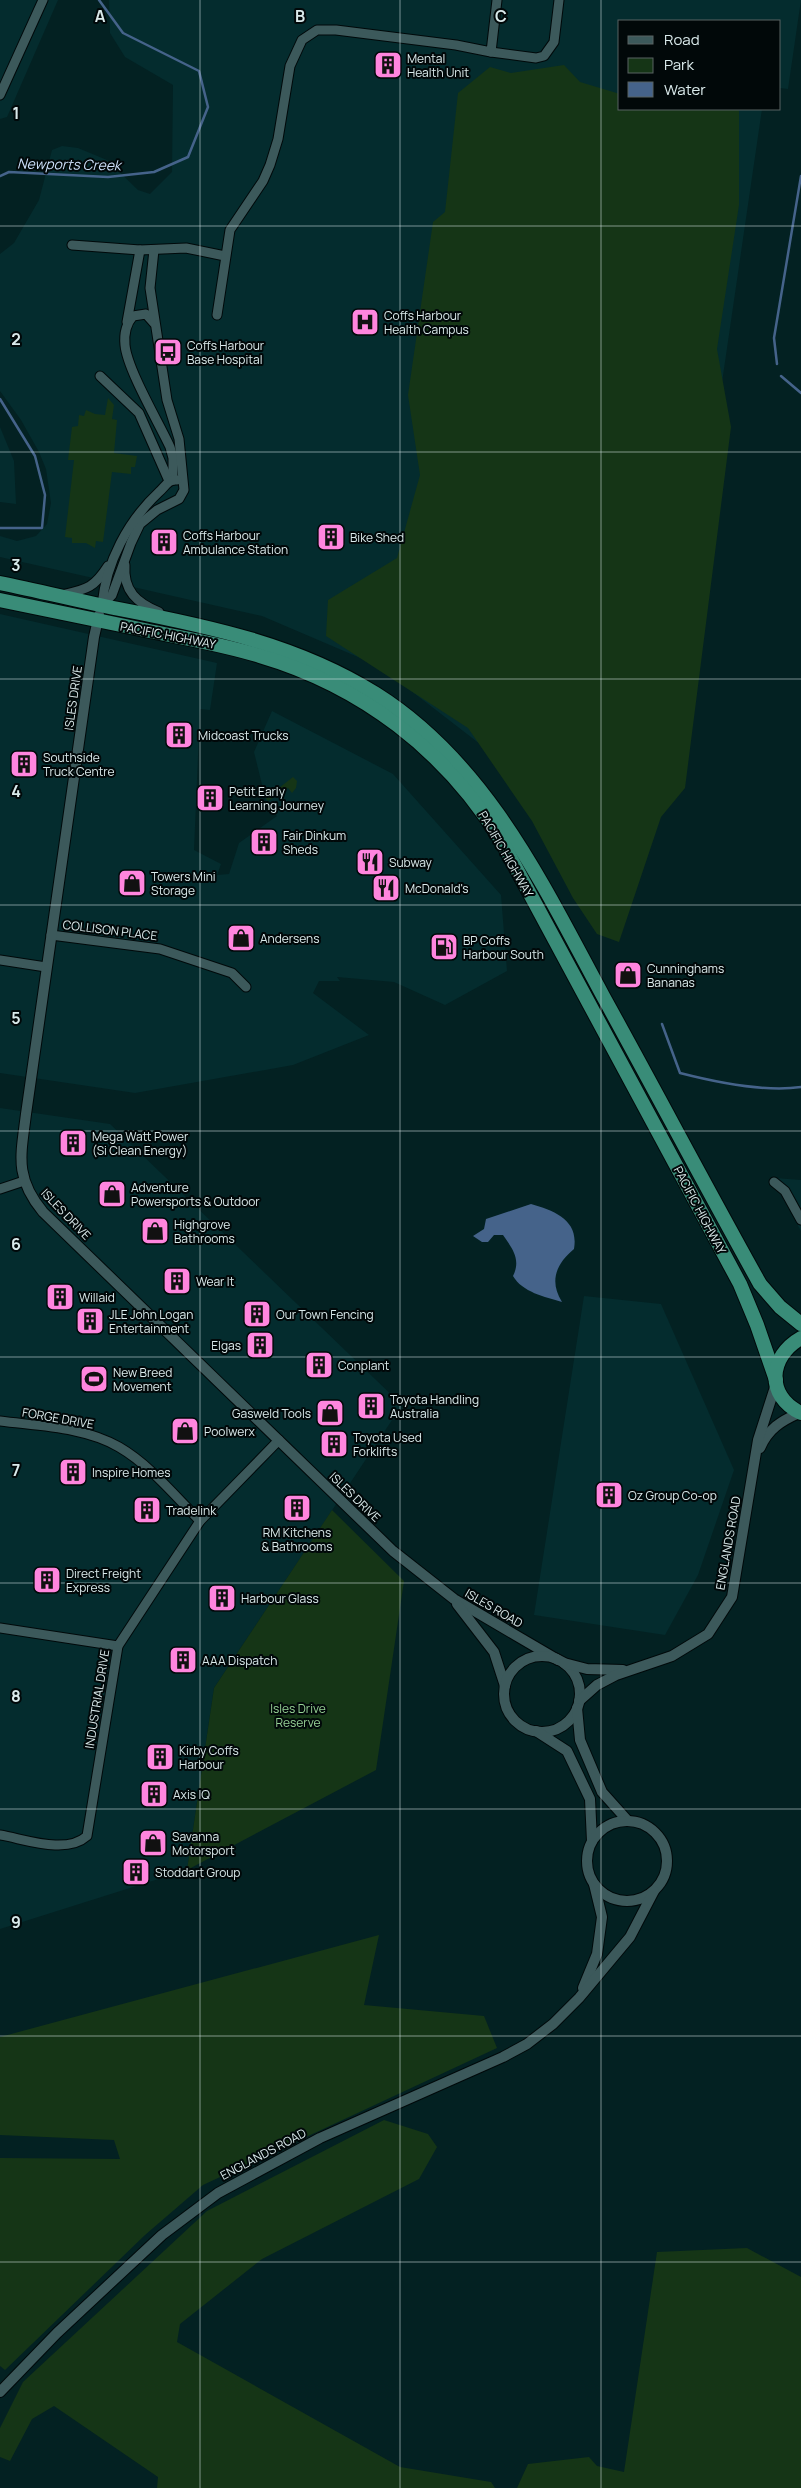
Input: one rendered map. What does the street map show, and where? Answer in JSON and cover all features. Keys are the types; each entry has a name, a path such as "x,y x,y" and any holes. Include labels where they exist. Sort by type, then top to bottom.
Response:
{"highway":[{"name":"PACIFIC HIGHWAY","path":"0,583 179,620 264,643 309,660 354,681 402,712 439,744 477,783 506,824 566,929 760,1284 780,1306 801,1324"},
{"name":"PACIFIC HIGHWAY","path":"0,600 240,650 311,674 354,695 390,718 430,751 455,777 480,808 501,840 740,1284 757,1325 780,1395 788,1406 800,1413"},
{"path":"776,1382 776,1368 780,1356 789,1345 801,1338"}],"street":[{"path":"0,95 43,0"},
{"path":"491,52 498,0"},
{"path":"217,314 230,230 263,181 270,166 278,140 290,66 302,40 316,30 336,30 456,45 536,58 544,56 554,42 559,0"},
{"path":"72,246 140,250 186,248 225,256"},
{"path":"140,250 126,328 125,345 129,359 172,453 167,497 176,500"},
{"path":"102,605 112,595 126,555 140,524 157,510 182,496 184,487 179,439 167,400 154,324 150,281 154,250"},
{"path":"126,328 136,314 149,316 154,324"},
{"path":"100,376 139,414 169,483"},
{"path":"60,595 94,585 115,555 134,518 169,483 179,481 184,487"},
{"path":"102,605 105,584 115,555"},
{"path":"126,555 126,580 132,595 146,607 179,620"},
{"name":"ISLES DRIVE","path":"102,605 98,621 46,967 22,1149 24,1182 32,1198 44,1212 393,1551 454,1599"},
{"name":"COLLISON PLACE","path":"51,935 160,949 232,974 246,988"},
{"path":"0,960 46,967"},
{"path":"0,1189 24,1182"},
{"path":"774,1182 785,1191 801,1220"},
{"path":"756,1458 761,1428 776,1382"},
{"path":"756,1458 768,1432 778,1424 800,1413"},
{"name":"FORGE DRIVE","path":"0,1421 92,1436 119,1447 153,1474 200,1522"},
{"name":"INDUSTRIAL DRIVE","path":"0,1835 64,1845 80,1842 87,1836 118,1646 200,1522 279,1440"},
{"name":"ENGLANDS ROAD","path":"536,1731 558,1728 570,1720 578,1704 596,1685 672,1656 708,1634 732,1596 756,1458"},
{"name":"ISLES ROAD","path":"454,1599 561,1661"},
{"name":"ISLES ROAD","path":"454,1599 494,1652 505,1686"},
{"path":"0,1628 118,1646"},
{"name":"ENGLANDS ROAD","path":"579,1998 597,1954 602,1917 587,1862 592,1841 590,1799 567,1751 536,1731 522,1726 511,1715 505,1701 505,1686 511,1672 522,1662 543,1656 598,1670 634,1669"},
{"name":"ENGLANDS ROAD","path":"0,2392 57,2333 162,2235 218,2193 320,2138 503,2057 527,2044 553,2024 579,1998 630,1937 666,1872 666,1850 654,1831 642,1824 628,1821 602,1792 580,1740 577,1680 561,1661"},
{"path":"592,1841 607,1826 628,1821"},
{"path":"594,1884 605,1894 626,1901 642,1898 654,1891"}],"shaded area":[{"path":"0,0 58,0 7,117 0,119"},
{"name":"Coffs Harbour Health Campus","path":"109,0 801,0 788,89 781,88 781,20 618,20 618,110 762,110 664,779 489,751 379,666 262,616 0,557 0,536 17,541 36,536 47,524 51,503 46,469 39,452 21,420 0,391 0,254 14,243 39,200 52,150 62,146 78,148 107,160 138,190 150,194 172,172 173,85 125,57 110,33"},
{"path":"0,427 14,461 16,504 0,502"},
{"path":"0,614 217,663 210,710 200,709 194,850 221,864 217,875 229,874 239,843 277,816 266,801 254,752 272,711 393,774 501,895 507,971 445,1005 394,982 337,977 340,981 319,981 313,993 369,1035 293,1065 135,1093 0,1073"},
{"path":"0,1108 110,1124 402,1405 214,1688 187,1870 0,1929"},
{"path":"775,1178 801,1180 801,1231 781,1195"},
{"path":"584,1296 661,1304 734,1470 698,1575 665,1635 534,1615"}],"green space":[{"path":"564,65 580,82 618,93 618,110 739,111 739,205 717,349 731,427 685,788 661,817 619,942 597,934 573,898 532,821 468,728 326,636 328,600 397,558 420,475 408,395 433,222 445,212 458,93 490,67 511,73"},
{"path":"108,398 114,405 112,419 117,420 114,453 137,456 135,467 131,467 131,474 112,472 103,542 96,541 95,548 86,543 72,543 72,538 65,537 74,460 68,460 72,427 78,426 79,415 84,416 86,410 95,414 105,415"},
{"path":"293,777 297,781 296,788 292,793 288,788 268,801 266,798"},
{"name":"Isles Drive Reserve","path":"332,1510 404,1581 376,1770 187,1870 214,1688"},
{"path":"379,1935 364,2005 484,2016 497,2048 203,2185 145,2235 5,2370 0,2366 0,2158 120,2159 114,2140 0,2135 0,2037"},
{"path":"384,2120 428,2134 437,2147 419,2179 262,2259 180,2324 177,2342 400,2467 491,2482 495,2488 157,2488 158,2477 54,2406 32,2419 10,2461 0,2457 0,2428 23,2382 207,2211"},
{"path":"747,2248 801,2277 801,2488 517,2488 528,2464 589,2457 597,2466 624,2472 657,2252"}],"water":[{"path":"531,1204 549,1210 563,1218 573,1231 575,1239 574,1249 563,1261 556,1273 556,1287 562,1302 534,1293 517,1282 513,1276 516,1265 515,1255 503,1235 494,1235 488,1242 482,1242 473,1236 484,1229 486,1219"}],"waterway":[{"name":"Newports Creek","path":"0,176 9,172 108,177 154,172 188,157 208,107 199,71 123,33 99,0"},
{"path":"777,364 774,338 801,176"},
{"path":"781,376 801,393"},
{"name":"Newports Creek","path":"0,399 35,456 45,495 42,528 0,528"},
{"path":"662,1024 680,1073 724,1083 757,1087 801,1087"}],"place":[{"name":"Mental Health Unit","path":"388,65"},
{"name":"Coffs Harbour Health Campus","path":"365,322"},
{"name":"Coffs Harbour Base Hospital","path":"168,352"},
{"name":"Bike Shed","path":"331,537"},
{"name":"Coffs Harbour Ambulance Station","path":"164,542"},
{"name":"Midcoast Trucks","path":"179,735"},
{"name":"Southside Truck Centre","path":"24,764"},
{"name":"Petit Early Learning Journey","path":"210,798"},
{"name":"Fair Dinkum Sheds","path":"264,842"},
{"name":"Subway","path":"370,862"},
{"name":"Towers Mini Storage","path":"132,883"},
{"name":"McDonald's","path":"386,888"},
{"name":"Andersens","path":"241,938"},
{"name":"BP Coffs Harbour South","path":"444,947"},
{"name":"Cunninghams Bananas","path":"628,975"},
{"name":"Mega Watt Power (Si Clean Energy)","path":"73,1143"},
{"name":"Adventure Powersports & Outdoor","path":"112,1194"},
{"name":"Highgrove Bathrooms","path":"155,1231"},
{"name":"Wear It","path":"177,1281"},
{"name":"Willaid","path":"60,1297"},
{"name":"Our Town Fencing","path":"257,1314"},
{"name":"JLE John Logan Entertainment","path":"90,1321"},
{"name":"Elgas","path":"260,1345"},
{"name":"Conplant","path":"319,1365"},
{"name":"New Breed Movement","path":"94,1379"},
{"name":"Toyota Handling Australia","path":"371,1406"},
{"name":"Gasweld Tools","path":"330,1413"},
{"name":"Poolwerx","path":"185,1431"},
{"name":"Toyota Used Forklifts","path":"334,1444"},
{"name":"Inspire Homes","path":"73,1472"},
{"name":"Oz Group Co-op","path":"609,1495"},
{"name":"RM Kitchens & Bathrooms","path":"297,1508"},
{"name":"Tradelink","path":"147,1510"},
{"name":"Direct Freight Express","path":"47,1580"},
{"name":"Harbour Glass","path":"222,1598"},
{"name":"AAA Dispatch","path":"183,1660"},
{"name":"Kirby Coffs Harbour","path":"160,1757"},
{"name":"Axis IQ","path":"154,1794"},
{"name":"Savanna Motorsport","path":"153,1843"},
{"name":"Stoddart Group","path":"136,1872"}]}
